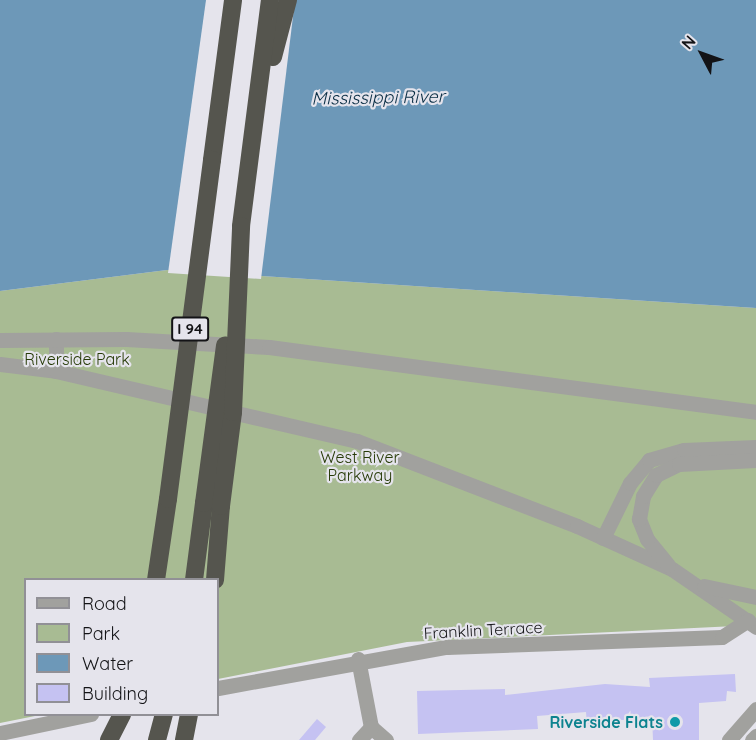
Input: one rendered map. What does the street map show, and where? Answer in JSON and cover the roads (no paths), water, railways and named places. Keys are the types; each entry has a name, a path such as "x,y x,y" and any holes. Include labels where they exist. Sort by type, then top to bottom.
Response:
{"highway":[{"path":"212,160 222,0"},
{"name":"I 94","path":"156,578 233,0"},
{"name":"I 94","path":"194,578 213,504 241,226 270,0"},
{"path":"253,132 288,0"},
{"path":"213,504 215,578"},
{"path":"109,740 121,716"},
{"path":"120,740 126,716"},
{"path":"158,737 163,716"}],"street":[{"path":"0,340 56,339 270,347 756,412"},
{"path":"56,339 56,370"},
{"path":"0,364 56,370 357,441 603,538 672,569 752,624"},
{"path":"603,538 630,483 649,460 684,450 756,447"},
{"path":"672,569 646,539 639,519 650,483 679,464 756,460"},
{"path":"698,585 756,597"},
{"name":"Franklin Terrace","path":"219,688 358,659 447,647 722,637 752,624"},
{"path":"358,659 371,727 386,740"},
{"path":"729,740 756,709"},
{"path":"0,733 81,716"},
{"path":"359,740 371,727"},
{"path":"752,740 756,736"}],"water":[{"name":"Mississippi River","path":"0,0 756,0 756,308 167,270 0,291"}],"place":[{"name":"Riverside Flats","path":"675,722"}],"park label":[{"name":"Riverside Park","path":"77,359"},
{"name":"West River Parkway","path":"360,466"}]}
